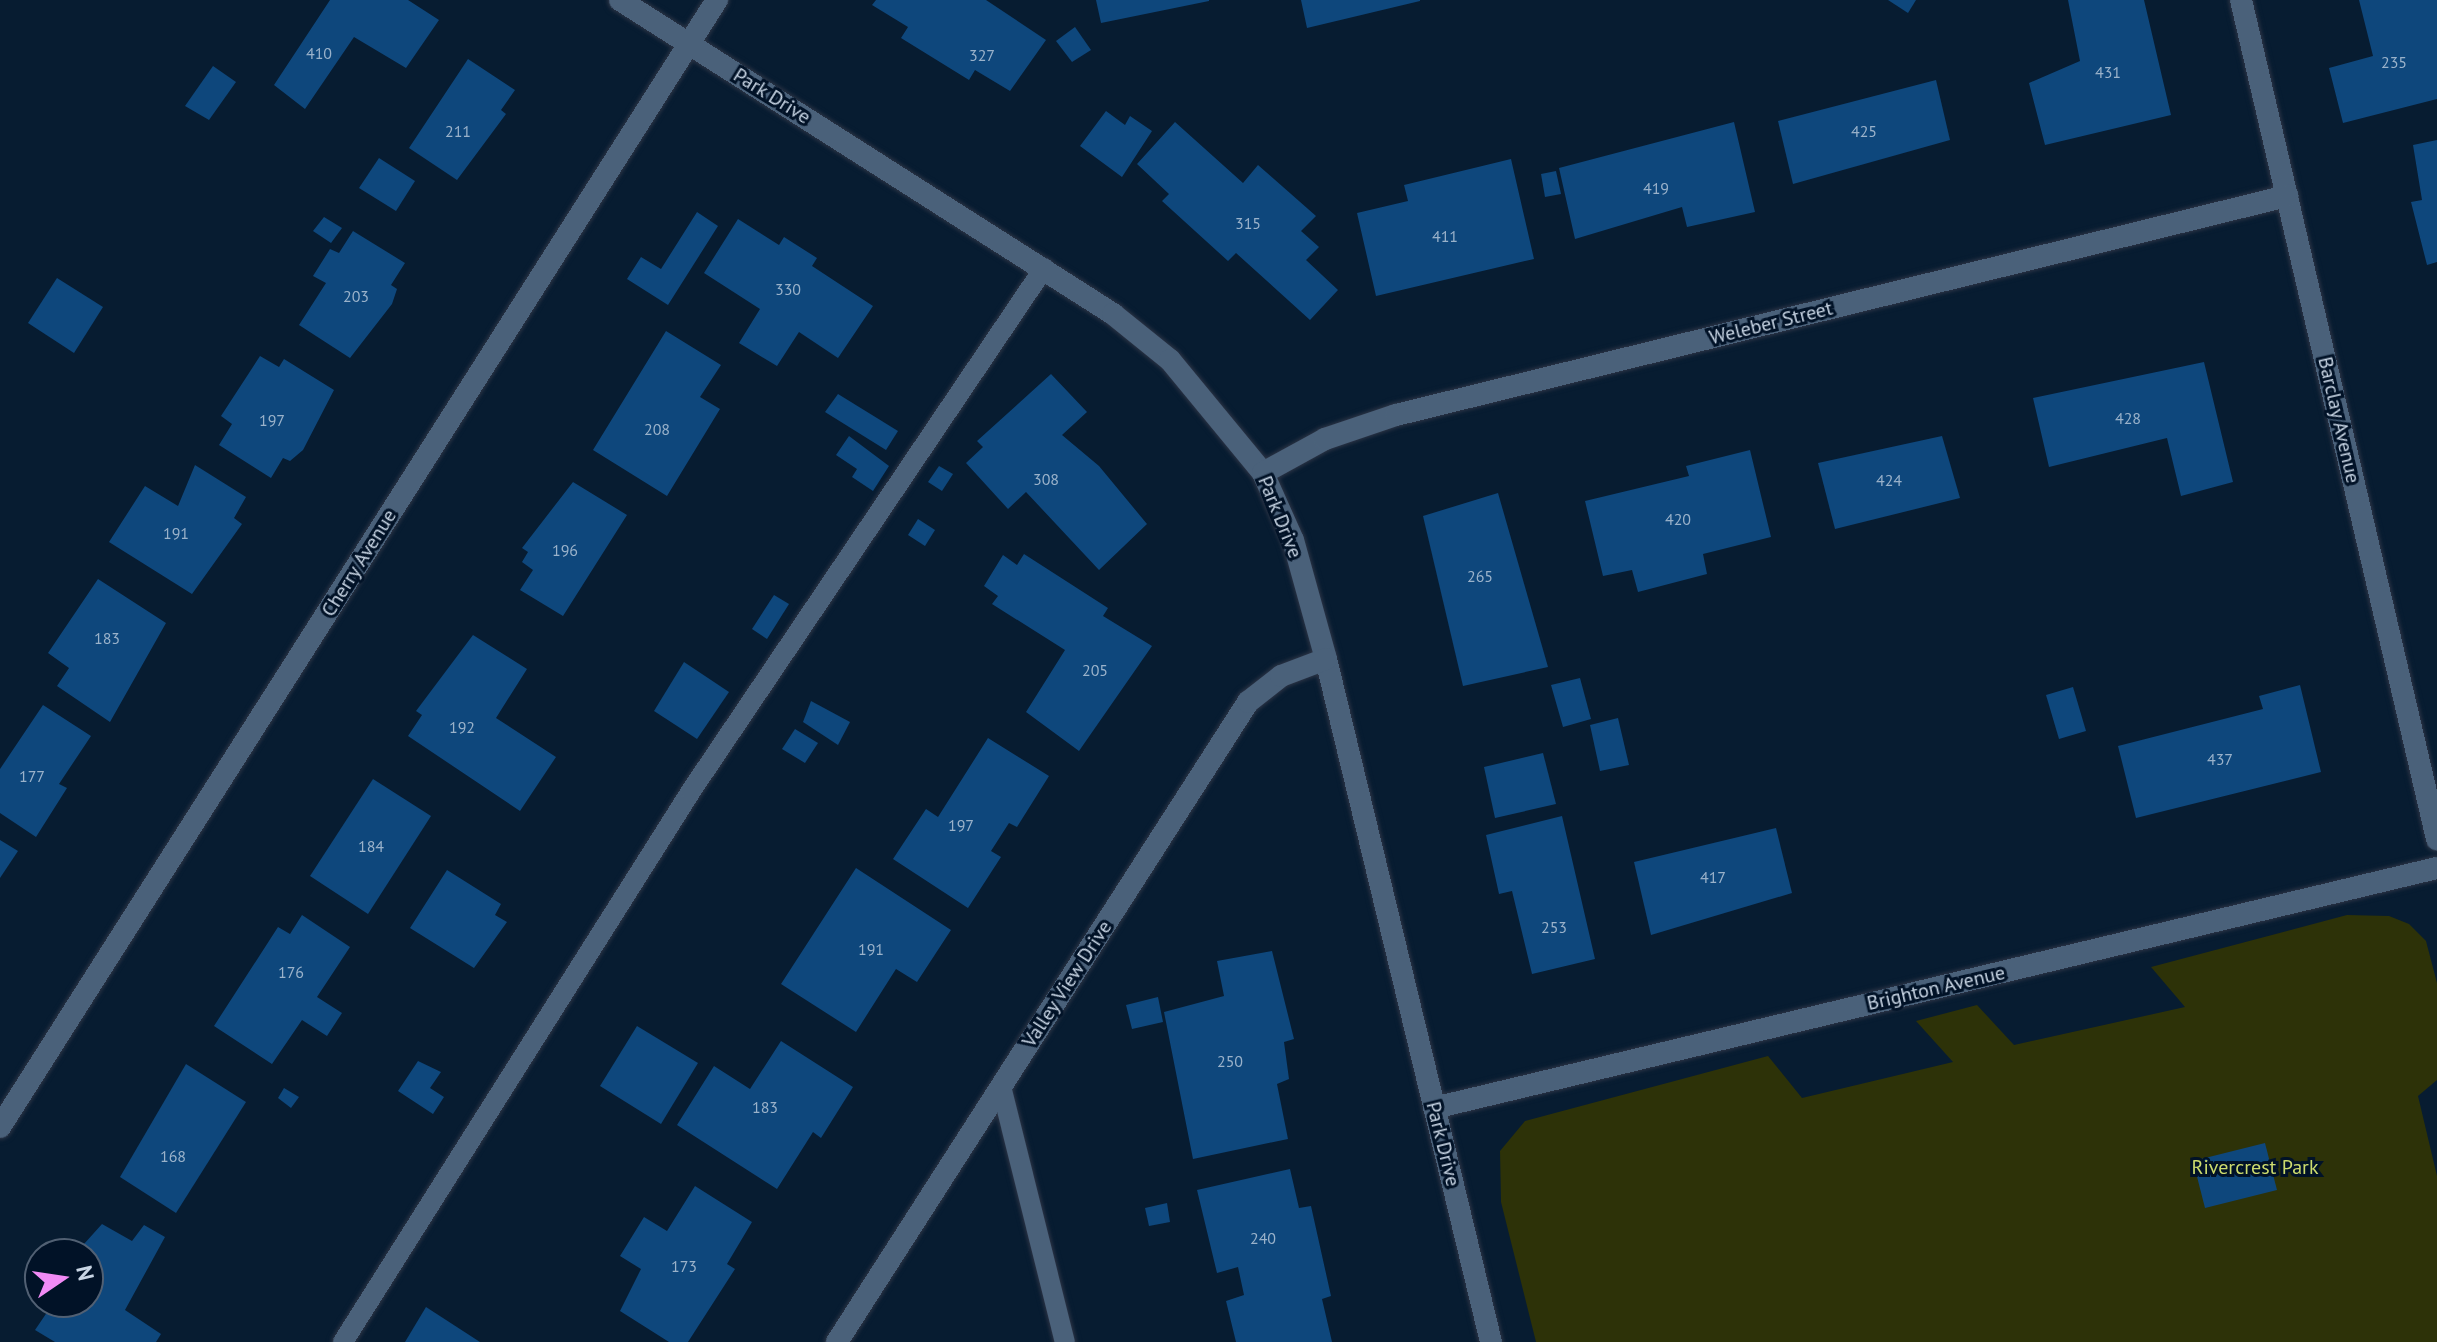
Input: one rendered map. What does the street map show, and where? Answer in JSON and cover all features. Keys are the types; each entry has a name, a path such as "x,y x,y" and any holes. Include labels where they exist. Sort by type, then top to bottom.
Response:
{"street":[{"name":"Park Drive","path":"620,0 1044,268 1170,360 1263,473 1293,540 1326,659 1491,1342"},
{"name":"Cherry Avenue","path":"0,1127 717,0"},
{"name":"Barclay Avenue","path":"2241,0 2437,839"},
{"name":"Weleber Street","path":"1263,473 1325,439 1396,415 2287,196"},
{"name":"Valley View Drive","path":"837,1342 1248,702 1281,676 1326,659"},
{"name":"Brighton Avenue","path":"1434,1108 2437,868"}],"lane":[{"path":"343,1342 691,791 1044,268"},
{"path":"1001,1086 1065,1342"}],"green space":[{"name":"Rivercrest Park","path":"2347,915 2389,916 2409,924 2426,941 2437,983 2437,1080 2418,1096 2437,1176 2437,1342 1536,1342 1501,1202 1500,1151 1525,1121 1768,1056 1802,1098 1953,1062 1916,1021 1977,1005 2014,1045 2185,1007 2151,967"}],"building":[{"path":"330,0 408,0 439,20 406,68 354,37 305,109 274,85"},
{"path":"876,0 986,0 1046,40 1010,91 975,70 969,80 901,38 908,27 872,5"},
{"path":"1096,0 1209,0 1209,1 1101,23"},
{"path":"1301,0 1420,0 1420,1 1307,28"},
{"path":"1888,0 1916,0 1908,13"},
{"path":"2068,0 2144,0 2171,115 2045,145 2029,83 2080,61"},
{"path":"2359,0 2437,0 2437,99 2343,123 2329,68 2373,56"},
{"path":"1075,27 1091,50 1072,62 1056,41"},
{"path":"468,59 515,90 501,110 506,114 457,180 409,148"},
{"path":"213,66 236,82 209,120 185,106"},
{"path":"1936,80 1950,140 1793,184 1778,121"},
{"path":"1106,111 1125,125 1130,116 1152,131 1122,177 1080,146"},
{"path":"1175,122 1243,183 1258,165 1316,216 1301,231 1319,247 1306,260 1338,290 1310,320 1236,253 1228,261 1162,201 1169,194 1137,164"},
{"path":"1734,122 1755,212 1687,227 1682,207 1575,239 1559,168"},
{"path":"2437,140 2437,262 2427,265 2411,202 2422,200 2413,145"},
{"path":"379,158 415,181 396,211 359,188"},
{"path":"1511,159 1534,259 1376,296 1357,213 1408,201 1404,185"},
{"path":"1556,171 1561,194 1545,197 1541,174"},
{"path":"697,212 718,226 668,305 627,279 641,257 661,269"},
{"path":"324,217 342,228 331,243 313,231"},
{"path":"738,219 779,245 784,237 817,258 812,266 873,306 838,358 799,332 777,366 739,343 760,309 704,273"},
{"path":"353,231 405,263 391,285 397,289 392,304 350,358 299,325 326,283 313,276 330,249 339,253"},
{"path":"57,278 103,307 74,353 28,323"},
{"path":"666,331 721,365 700,397 720,409 667,496 593,450"},
{"path":"260,356 279,367 284,359 334,390 303,450 290,461 283,458 271,478 219,445 232,424 221,416"},
{"path":"2204,362 2233,482 2181,496 2167,438 2049,467 2033,398"},
{"path":"1051,374 1087,412 1062,435 1099,466 1147,524 1099,570 1026,492 1008,509 966,463 983,447 977,441"},
{"path":"838,394 898,431 886,450 825,412"},
{"path":"849,436 889,466 873,491 852,477 857,469 836,455"},
{"path":"1942,436 1960,498 1835,529 1818,463"},
{"path":"1750,450 1771,537 1703,554 1707,574 1638,592 1632,570 1603,576 1585,501 1689,476 1686,466"},
{"path":"195,465 246,497 234,518 242,524 192,594 109,542 145,486 178,506"},
{"path":"939,466 953,474 942,491 928,482"},
{"path":"573,482 627,515 563,616 520,590 533,570 522,562 528,552 522,548"},
{"path":"1498,493 1548,667 1463,686 1423,516"},
{"path":"918,519 935,530 925,546 908,535"},
{"path":"1024,554 1108,608 1103,616 1152,646 1079,751 1026,712 1065,650 992,604 998,596 984,586 1003,555 1017,565"},
{"path":"98,579 166,623 110,722 57,686 69,668 48,653"},
{"path":"774,595 789,604 767,639 752,629"},
{"path":"473,635 527,669 496,718 556,757 520,811 408,736 422,715 416,711"},
{"path":"684,662 729,692 697,739 654,711"},
{"path":"1580,678 1591,719 1563,727 1551,685"},
{"path":"2300,685 2321,772 2136,818 2118,746 2263,709 2259,696"},
{"path":"2073,687 2086,731 2059,739 2046,695"},
{"path":"811,701 850,722 838,745 803,722"},
{"path":"43,705 91,736 59,784 67,788 36,837 0,813 0,769"},
{"path":"1618,718 1629,765 1600,771 1590,725"},
{"path":"795,729 818,743 805,763 782,749"},
{"path":"988,738 1049,776 1017,827 1009,823 991,851 1001,857 968,908 893,859 926,809 938,817"},
{"path":"1543,753 1556,804 1495,818 1484,767"},
{"path":"373,779 431,816 368,914 310,876"},
{"path":"1562,816 1595,959 1532,974 1512,891 1499,894 1486,835"},
{"path":"1776,828 1792,893 1651,935 1634,862"},
{"path":"0,840 18,851 0,878"},
{"path":"856,868 951,930 917,982 896,969 856,1032 781,984"},
{"path":"447,870 501,904 495,915 507,922 474,968 410,928"},
{"path":"302,915 350,947 317,997 342,1013 327,1036 302,1020 272,1064 214,1026 278,927 290,934"},
{"path":"1272,951 1294,1039 1284,1042 1289,1079 1277,1084 1288,1139 1193,1159 1164,1012 1224,996 1217,961"},
{"path":"1158,997 1163,1022 1132,1029 1126,1005"},
{"path":"637,1026 698,1063 661,1124 600,1086"},
{"path":"781,1041 853,1087 821,1138 813,1132 777,1189 677,1125 714,1066 750,1089"},
{"path":"418,1061 441,1072 430,1088 444,1097 433,1114 398,1091"},
{"path":"186,1064 246,1102 176,1213 120,1177"},
{"path":"284,1088 299,1097 291,1108 278,1098"},
{"path":"2265,1143 2277,1190 2205,1208 2193,1161"},
{"path":"1290,1169 1299,1208 1311,1206 1331,1296 1322,1299 1332,1342 1236,1342 1226,1301 1244,1295 1238,1267 1217,1273 1197,1190"},
{"path":"695,1186 752,1222 727,1264 735,1269 688,1342 669,1342 620,1311 641,1269 620,1256 644,1217 667,1231"},
{"path":"1167,1203 1170,1222 1149,1226 1145,1208"},
{"path":"102,1224 132,1241 144,1225 165,1237 125,1310 161,1334 156,1342 55,1342 35,1330 43,1318 104,1318 104,1238 89,1238"},
{"path":"426,1307 480,1342 405,1342"}]}
